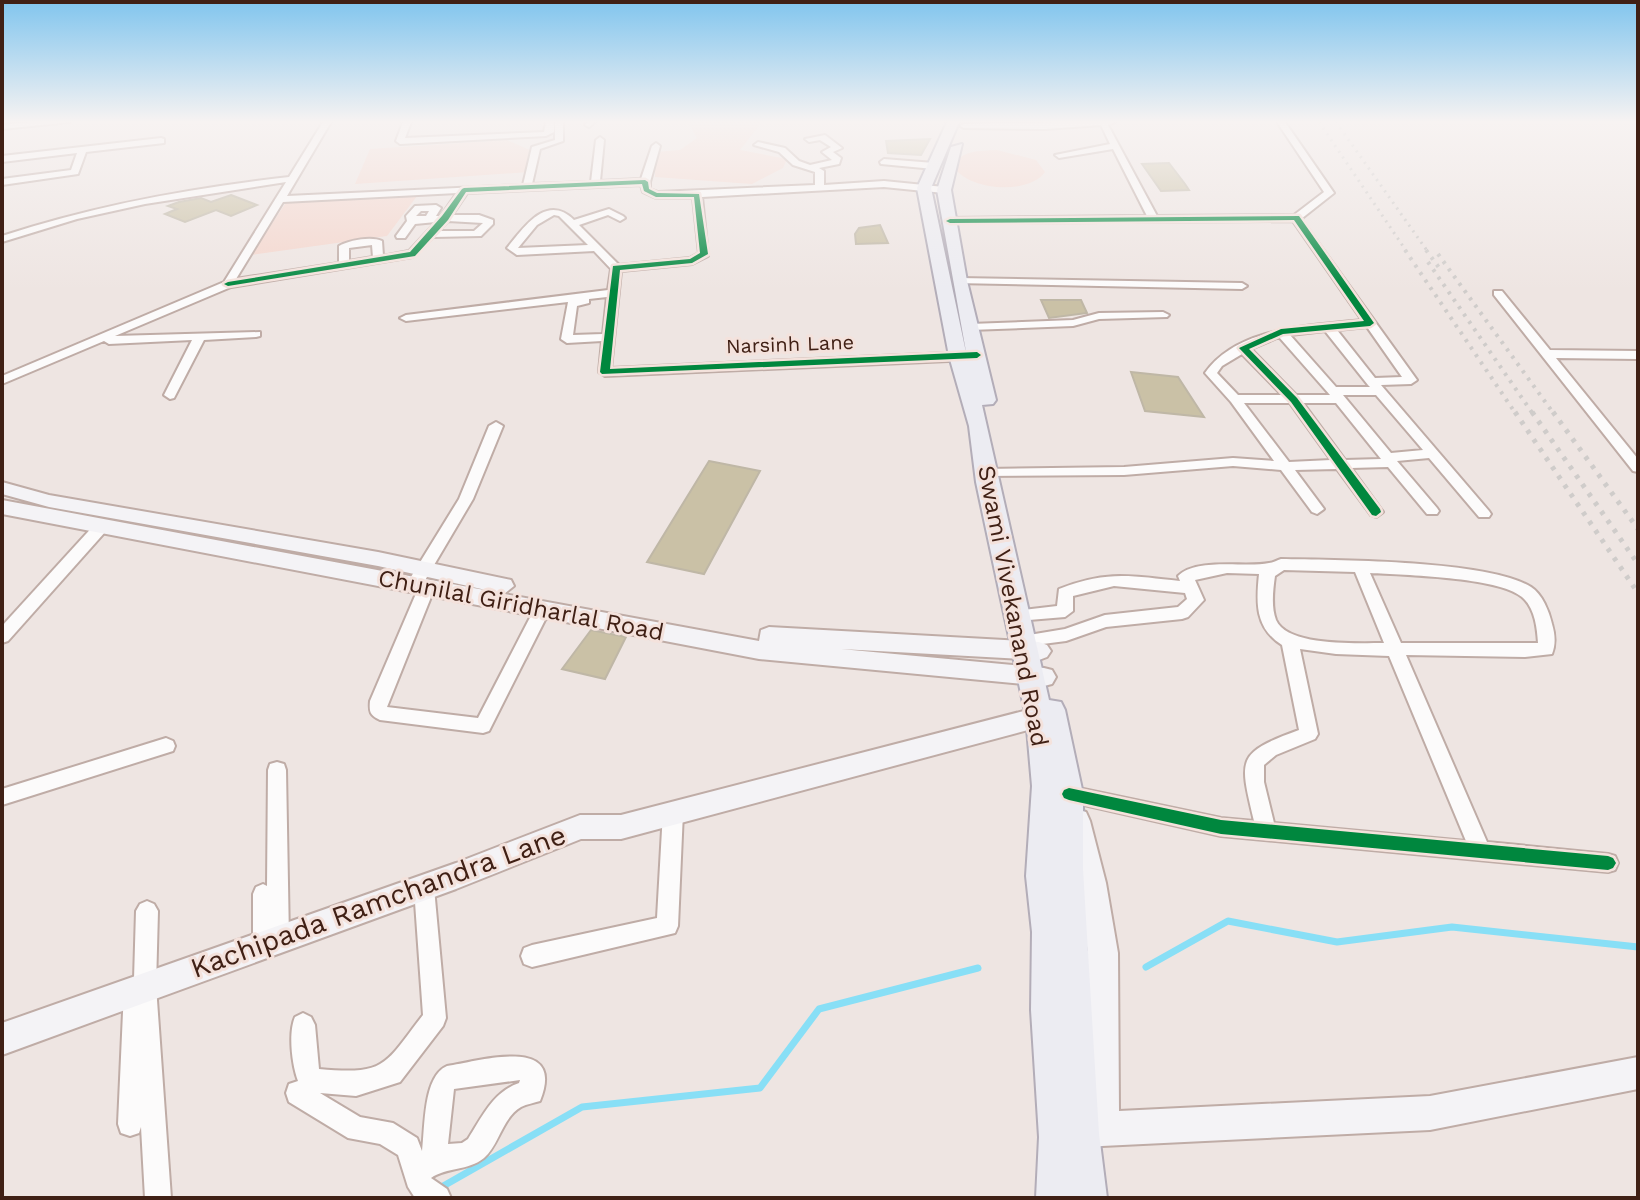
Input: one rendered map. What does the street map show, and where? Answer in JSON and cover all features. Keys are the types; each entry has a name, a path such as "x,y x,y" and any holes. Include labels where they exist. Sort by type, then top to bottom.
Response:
{"main road":[{"path":"924,188 929,178"},
{"name":"Swami Vivekanand Road","path":"947,178 944,190 970,327 968,356"},
{"name":"Swami Vivekanand Road","path":"924,188 968,356 1035,658 1092,883 1103,953 1105,1033 1080,1133 1055,1198"},
{"name":"Swami Vivekanand Road","path":"992,473 1029,614 1035,658 1046,786 1041,876 1048,932 1048,1010 1080,1133"},
{"name":"Chunilal Giridharlal Road","path":"2,488 49,501 543,608 759,650 1035,658"},
{"name":"Chunilal Giridharlal Road","path":"2,507 101,527 764,636 1035,658"},
{"name":"Kachipada Ramchandra Lane","path":"2,1039 424,888 580,827 621,827 1039,717"},
{"name":"Swami Vivekanand Road","path":"1069,794 1068,869 1080,1133 1088,1198"},
{"path":"1080,1133 1430,1113 1638,1073"}],"street":[{"path":"2,182 31,178"},
{"path":"527,188 529,178"},
{"path":"595,185 596,178"},
{"path":"646,178 646,190 656,195 884,184 944,190"},
{"path":"819,188 820,178"},
{"path":"1126,178 1153,218"},
{"path":"950,221 1296,218 1329,193 1320,178"},
{"path":"228,284 291,179"},
{"path":"2,239 85,212 174,193 291,179"},
{"path":"280,199 645,182"},
{"path":"2,380 228,284 412,254 436,234 448,209 464,190"},
{"path":"421,193 414,205 448,209 490,222 477,234 436,234"},
{"path":"594,248 513,251 543,214 562,213 616,268 701,258 704,254 697,195"},
{"path":"418,208 448,209 429,219 409,218 418,208"},
{"path":"429,219 436,209"},
{"path":"401,236 412,221 448,209"},
{"path":"572,224 609,212 620,218"},
{"path":"1235,399 1294,400 1411,380 1296,218"},
{"path":"344,266 344,246 349,244 377,241 378,261"},
{"path":"611,296 573,302 567,337 608,337 616,268"},
{"path":"959,281 1242,286"},
{"path":"1498,293 1638,468"},
{"path":"406,318 611,296"},
{"path":"970,327 1073,323 1099,316 1163,315"},
{"path":"1317,509 1235,399 1211,373 1218,363 1243,348 1281,332 1370,323"},
{"path":"1329,328 1484,514"},
{"path":"1281,332 1432,511"},
{"path":"99,341 256,334"},
{"path":"170,395 200,336"},
{"name":"Narsinh Lane","path":"608,337 605,372 968,356"},
{"path":"1243,348 1294,400 1376,512"},
{"path":"1545,354 1638,355"},
{"path":"496,426 466,499 422,580 378,711 386,715 483,726 543,608"},
{"path":"1621,447 1638,447"},
{"path":"992,473 1124,471 1233,462 1287,466 1342,465 1433,454"},
{"path":"2,637 101,527"},
{"path":"1281,564 1361,569 1450,574 1507,582 1527,592 1547,636 1546,649 1514,653 1468,648 1319,647 1290,642 1276,633 1264,609 1267,574 1281,564"},
{"path":"1035,658 1066,635 1105,621 1182,613 1196,600 1186,576 1227,568 1275,569"},
{"path":"1361,569 1481,852"},
{"path":"1029,614 1065,611 1065,593 1094,580 1120,578 1191,588"},
{"path":"1266,831 1254,782 1255,762 1269,749 1309,734 1290,642"},
{"path":"2,797 166,746"},
{"path":"271,942 277,770"},
{"path":"1069,794 1221,827 1608,863"},
{"path":"532,956 667,926 673,812"},
{"path":"303,1025 307,1073 314,1080 356,1084 392,1074 435,1018 424,888"},
{"path":"263,894 271,942"},
{"path":"130,1124 147,911"},
{"path":"140,988 158,1198"},
{"path":"525,1067 532,1072 531,1092 514,1097 501,1109 477,1148 466,1155 439,1158 427,1180 442,1085 447,1078 525,1067"},
{"path":"298,1093 357,1129 384,1132 408,1147 427,1180"}],"shaded area":[{"path":"358,178 442,178 355,184"},
{"path":"669,178 764,178 752,184"},
{"path":"967,178 1038,178 1013,187"},
{"path":"420,192 387,236 251,255 287,201"}],"building":[{"path":"1152,178 1180,178 1189,190 1161,191"},
{"path":"231,195 257,205 231,216 216,210 185,222 165,214 177,209 168,206 179,202 201,198 211,202"},
{"path":"880,225 888,243 856,244 855,234 859,228"},
{"path":"1041,300 1081,300 1087,313 1049,318"},
{"path":"1131,372 1178,377 1204,417 1145,411"},
{"path":"709,461 760,471 704,574 647,562"},
{"path":"591,630 626,637 605,679 562,669"}],"waterway":[{"path":"1146,967 1228,921 1337,942 1452,927 1638,947"},
{"path":"438,1189 582,1107 760,1088 819,1009 978,968"}],"railway":[{"path":"1357,178 1407,252"},
{"path":"1376,178 1428,252"},
{"path":"1405,250 1516,414"},
{"path":"1426,250 1440,269"},
{"path":"1438,254 1554,414"},
{"path":"1428,262 1533,414"},
{"path":"1515,412 1638,593"},
{"path":"1532,412 1638,564"},
{"path":"1553,412 1638,529"}],"cycle path":[{"path":"228,284 412,254 445,218 464,190 645,182 646,190 656,195 697,195 704,254 692,261 616,268 605,372 977,355"},
{"path":"950,221 1296,218 1370,323 1281,332 1243,348 1294,400 1376,512"},
{"path":"1069,794 1221,827 1608,863"}]}
